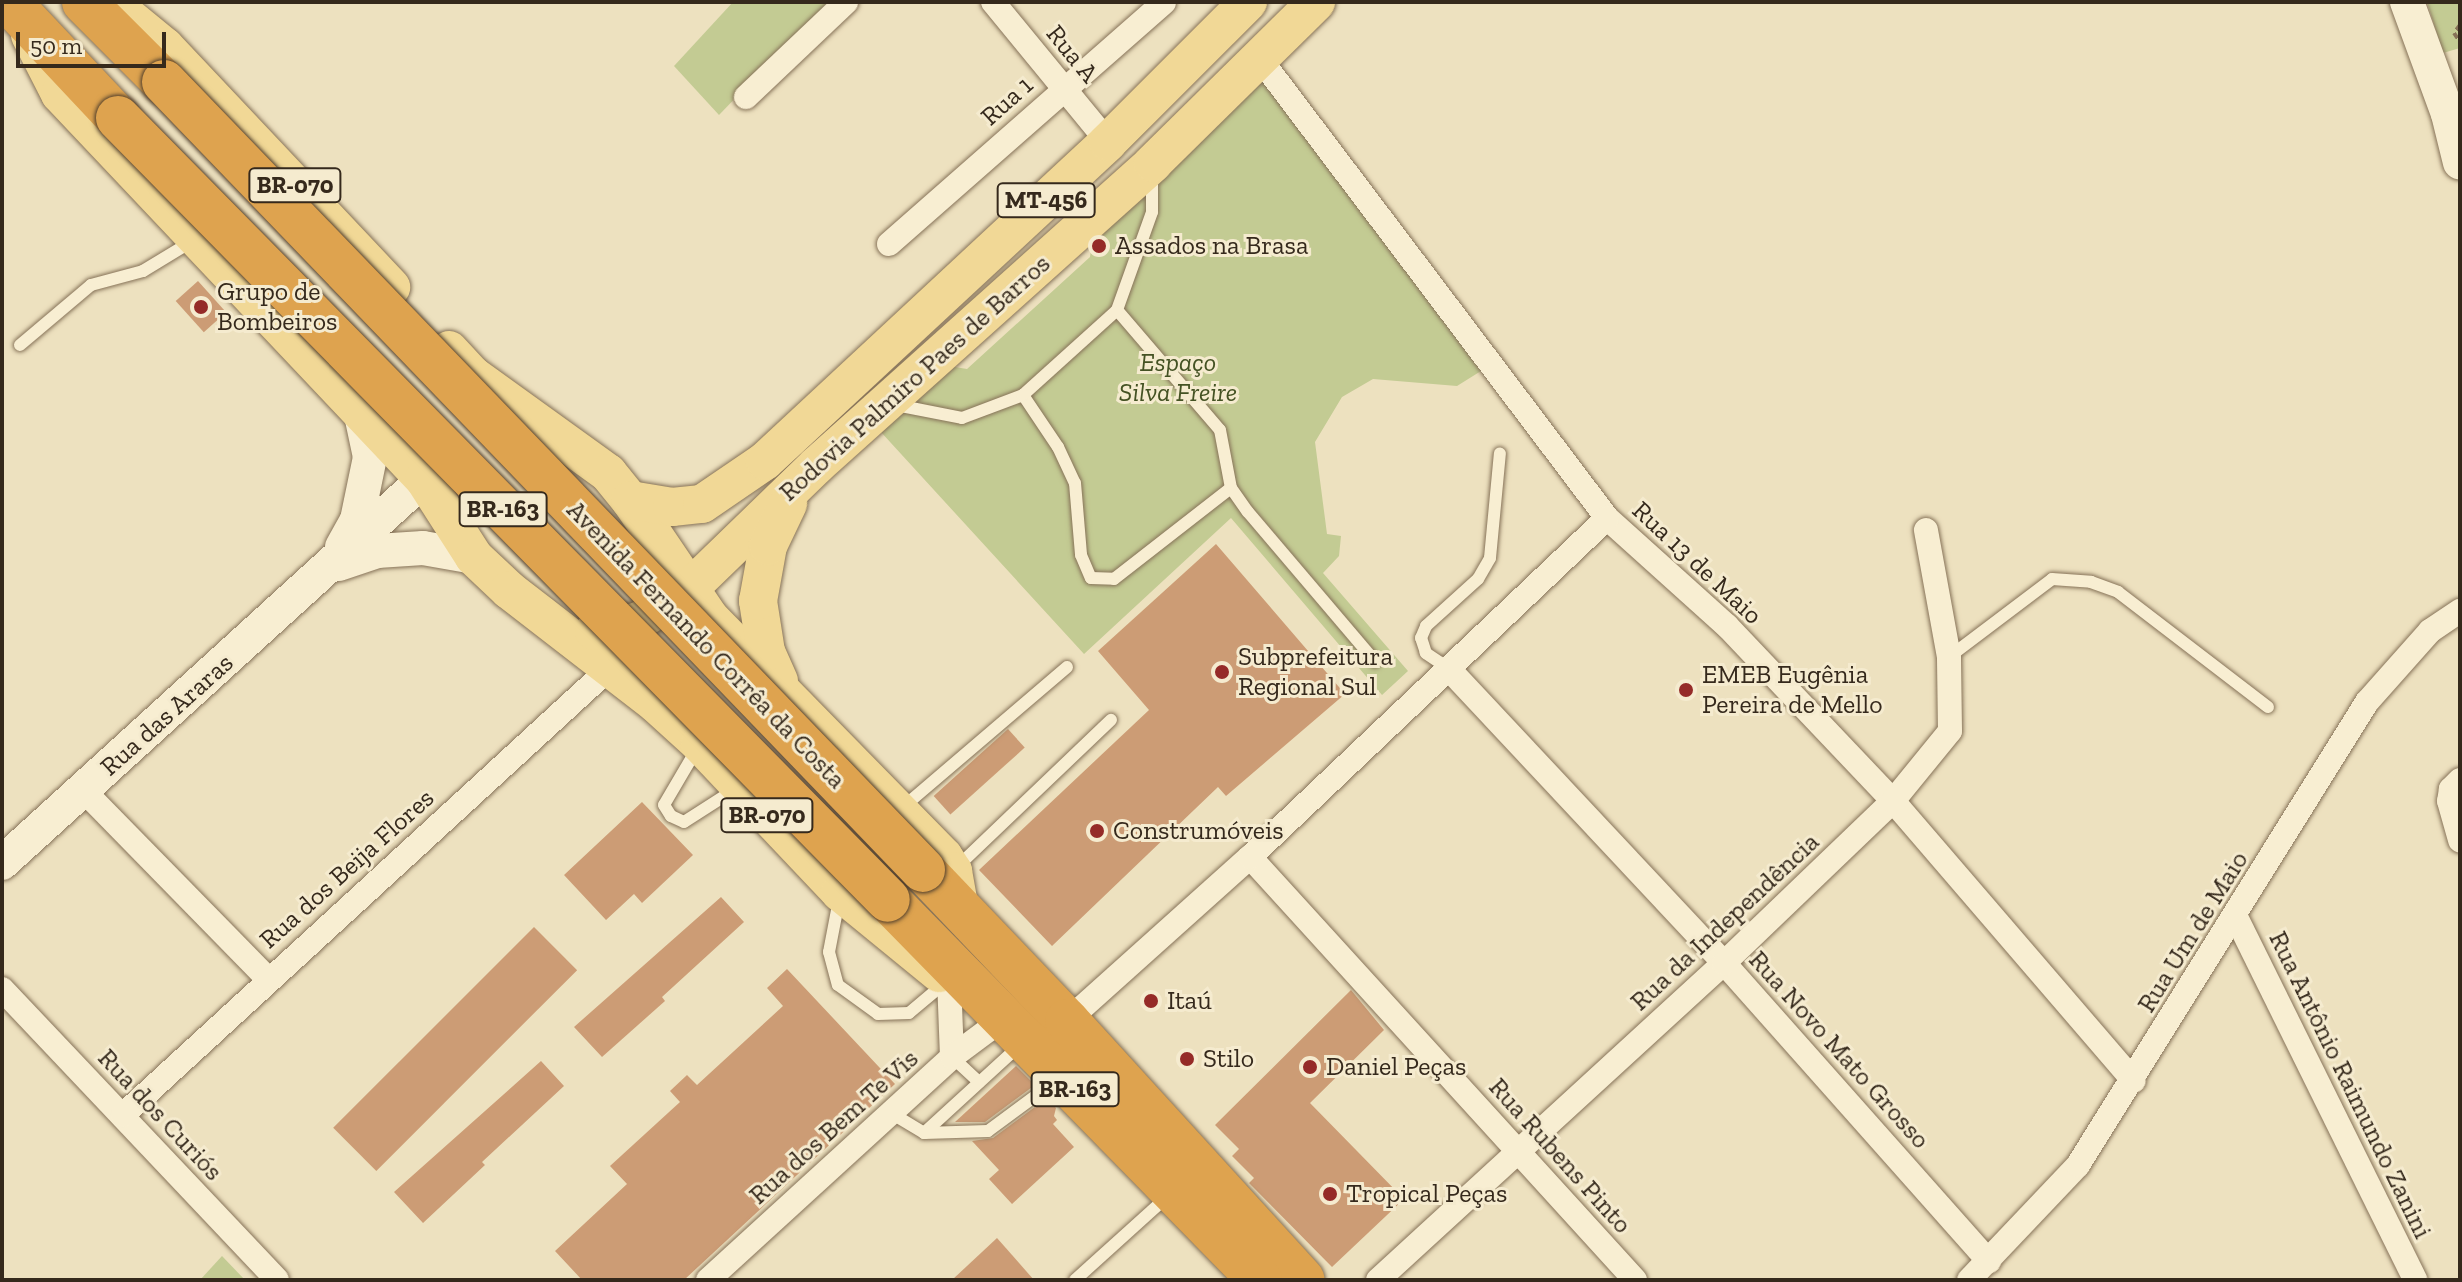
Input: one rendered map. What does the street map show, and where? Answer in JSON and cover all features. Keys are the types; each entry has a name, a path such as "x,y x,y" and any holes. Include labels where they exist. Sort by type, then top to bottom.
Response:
{"highway":[{"name":"Avenida Fernando Corrêa da Costa","path":"84,2 945,884 1303,1280"},
{"name":"Avenida Fernando Corrêa da Costa","path":"15,9 118,118 1176,1190 1260,1280"}],"main road":[{"name":"Avenida Fernando Corrêa da Costa","path":"110,2 165,47 472,375 592,458 630,500 710,618 899,811 945,884"},
{"name":"Rodovia Palmiro Paes de Barros","path":"630,500 657,506 688,507 716,497 739,481 814,416 1108,142 1248,2"},
{"name":"Rodovia Palmiro Paes de Barros","path":"689,589 817,465 1153,163 1316,2"},
{"name":"Avenida Fernando Corrêa da Costa","path":"15,9 60,94 424,479 448,522 474,557 509,590 612,666 700,744 840,892 894,939 1007,1022"},
{"path":"424,479 465,444 506,429 545,426"},
{"name":"MT-456","path":"788,697 766,652 758,601 760,578 776,525 817,465"},
{"name":"BR-070","path":"546,617 577,630 610,628 647,617 689,589"}],"street":[{"path":"746,97 846,2"},
{"name":"Rua A","path":"993,2 1108,142"},
{"name":"Rua 1","path":"889,244 1063,87 1164,2"},
{"path":"2407,2 2454,113 2460,163"},
{"name":"Rua 13 de Maio","path":"1258,56 1607,518 1727,626 1893,801 2134,1081"},
{"path":"331,566 357,520 365,486 370,457 360,410"},
{"name":"Rua das Araras","path":"2,863 424,479"},
{"path":"1067,1021 1250,857 1607,518"},
{"name":"Rua da Independência","path":"1378,1280 1724,963 1893,801 1950,731 1949,657 1926,530"},
{"path":"331,566 377,551 423,548 474,557"},
{"name":"Rua Um de Maio","path":"1969,1280 2078,1165 2134,1081 2367,702 2430,631 2460,611"},
{"name":"Rua dos Beija Flores","path":"123,1115 612,666"},
{"name":"Rua Novo Mato Grosso","path":"1448,668 1724,963 1989,1261"},
{"path":"2460,780 2451,789 2449,801 2460,840"},
{"path":"84,791 268,979"},
{"name":"Rua Rubens Pinto","path":"1250,857 1635,1280"},
{"name":"Rua Antônio Raimundo Zanini","path":"2235,915 2415,1280"},
{"path":"949,979 952,1057"},
{"name":"Rua dos Curiós","path":"2,989 277,1280"},
{"name":"Rua dos Bem Te Vis","path":"708,1280 952,1057 1007,1022"}],"lane":[{"path":"885,403 962,418 1023,395 1117,310 1152,212 1153,163"},
{"path":"20,345 91,285 143,271 196,238"},
{"path":"1117,310 1220,430 1231,488 1375,661"},
{"path":"1023,395 1058,447 1075,483 1081,555 1091,578 1114,579 1231,488"},
{"path":"1448,668 1426,653 1421,638 1426,626 1478,579 1490,558 1500,453"},
{"path":"1949,657 2052,579 2091,582 2118,592 2268,707"},
{"path":"899,811 1067,667"},
{"path":"945,884 1111,720"},
{"path":"700,744 664,805 671,816 684,822 740,786"},
{"path":"840,892 829,952 838,985 878,1014 909,1013 949,979"},
{"path":"924,1133 979,1082 1007,1022"},
{"path":"952,1057 979,1082"},
{"path":"891,1113 924,1133 988,1131 1062,1076"},
{"path":"1075,1280 1176,1190"}],"path":[{"path":"2460,25 2454,33 2460,42"}],"green space":[{"path":"733,2 828,2 719,115 674,66"},
{"path":"2427,2 2460,2 2460,48 2443,53"},
{"name":"Espaço Silva Freire","path":"1260,77 1481,371 1457,386 1373,379 1342,397 1315,442 1327,534 1341,536 1339,556 1323,573 1408,671 1382,695 1231,518 1084,654 880,431 949,366 967,369 1090,257 1093,235"},
{"path":"222,1256 245,1280 200,1280"}],"building":[{"name":"Grupo de Bombeiros","path":"198,281 226,312 204,332 176,301"},
{"path":"1216,544 1345,694 1226,796 1218,787 1052,946 979,870 1149,710 1098,651"},
{"path":"1008,729 1025,748 950,814 934,796"},
{"path":"642,802 693,855 642,903 634,894 606,920 564,875"},
{"path":"721,897 744,922 662,997 665,1001 602,1057 574,1027"},
{"path":"534,927 577,970 376,1171 333,1128"},
{"path":"787,969 895,1084 684,1280 582,1280 555,1251 627,1184 610,1166 680,1102 670,1091 687,1075 697,1085 783,1006 767,988"},
{"path":"1351,990 1384,1030 1310,1103 1404,1199 1332,1267 1249,1183 1254,1178 1232,1156 1239,1149 1215,1125"},
{"path":"541,1061 564,1086 482,1162 485,1165 423,1223 394,1192"},
{"path":"1016,1066 1035,1085 985,1122 955,1122"},
{"path":"1047,1098 1056,1108 1054,1116 1057,1120 1053,1124 1074,1147 1012,1204 989,1179 999,1170 972,1141 993,1138"},
{"path":"997,1238 1034,1280 952,1280"}],"place":[{"name":"Assados na Brasa","path":"1099,246"},
{"name":"Grupo de Bombeiros","path":"201,307"},
{"name":"Subprefeitura Regional Sul","path":"1222,672"},
{"name":"EMEB Eugênia Pereira de Mello","path":"1686,690"},
{"name":"Construmóveis","path":"1097,831"},
{"name":"Itaú","path":"1151,1001"},
{"name":"Stilo","path":"1187,1059"},
{"name":"Daniel Peças","path":"1310,1067"},
{"name":"Tropical Peças","path":"1330,1194"}]}
